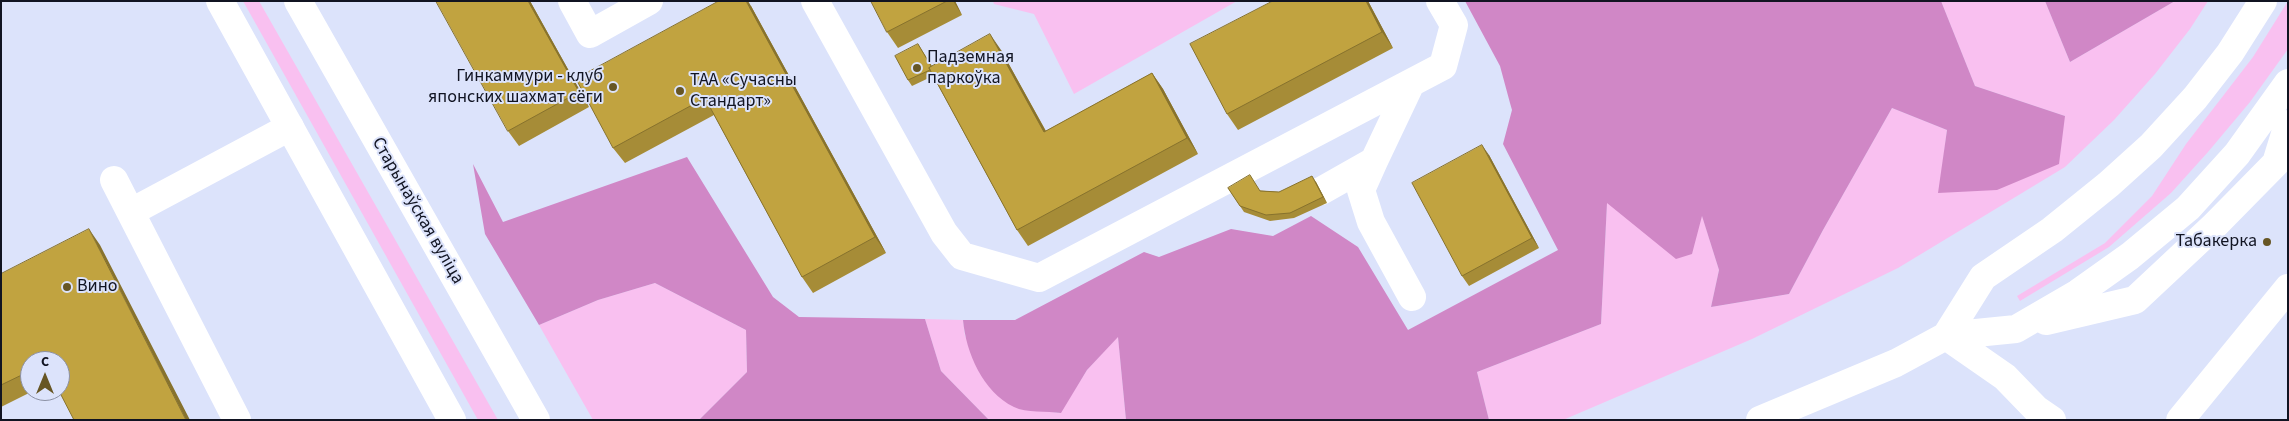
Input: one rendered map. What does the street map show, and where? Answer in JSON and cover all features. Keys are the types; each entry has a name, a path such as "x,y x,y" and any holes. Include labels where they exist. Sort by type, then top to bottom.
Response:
{"street":[{"path":"220,1 452,420"},
{"name":"Старынаўская вуліца","path":"298,1 536,420"},
{"path":"572,1 590,34 649,1"},
{"path":"815,1 939,224 962,256 1039,278 1443,66 1454,25 1440,1"},
{"path":"1946,336 1983,277 2052,230 2109,184 2150,146 2195,98 2230,53 2263,1"},
{"path":"1411,83 1361,190 1372,222 1412,297"},
{"path":"2016,329 2093,282 2130,256 2188,208 2237,154 2288,83"},
{"path":"1760,420 1896,363 1946,336 2016,329 2135,300 2213,227 2276,163 2288,124"},
{"path":"131,212 290,127"},
{"path":"1321,191 1374,161"},
{"path":"114,180 238,420"},
{"path":"2180,420 2288,288"},
{"path":"1946,336 2005,377 2037,416"}],"shaded area":[{"path":"243,1 259,1 498,420 478,420"},
{"path":"993,1 1237,1 1074,94 1034,14 994,4"},
{"path":"1465,1 1941,1 1975,86 2065,116 2059,164 1997,190 1938,193 1947,130 1892,108 1789,294 1711,307 1719,270 1702,216 1692,254 1676,259 1607,203 1601,324 1477,372 1489,420 1126,420 1118,337 1087,370 1061,413 1019,409 993,392 985,382 972,358 963,320 1015,320 1144,252 1159,257 1231,229 1273,236 1311,216 1358,247 1408,330 1558,250 1503,144 1512,110 1500,66"},
{"path":"1941,1 2045,1 2070,62 2175,1 2208,1 2190,29 2155,74 2114,120 2065,167 1898,268 1752,339 1563,420 1489,420 1477,372 1601,324 1607,202 1702,215 1719,270 1711,307 1789,294 1892,108 1947,130 1939,193 2065,116 1975,86"},
{"path":"2045,1 2175,1 2070,62"},
{"path":"2288,1 2288,49 2250,102 2208,152 2171,193 2109,247 2020,301 2017,296 2105,243 2152,196 2186,144 2253,57"},
{"path":"687,157 773,297 799,317 925,319 941,371 989,420 699,420 747,372 746,330 655,283 598,300 539,325 485,234 473,164 503,222"},
{"path":"655,283 746,330 747,372 699,420 593,420 539,325 598,300"},
{"path":"925,319 963,320 965,336 1015,407 1060,413 1087,370 1118,336 1126,420 989,420 941,371"}],"building":[{"path":"436,1 528,1 579,92 508,131"},
{"path":"719,1 746,1 875,237 802,277 705,98 613,148 576,79"},
{"path":"871,1 947,1 887,32"},
{"path":"1273,1 1366,1 1382,32 1227,114 1190,44"},
{"path":"990,34 1044,132 1152,73 1187,138 1017,230 929,68"},
{"name":"Падземная паркоўка","path":"918,44 931,66 930,70 908,80 895,56"},
{"path":"1482,145 1532,238 1462,276 1412,183"},
{"path":"1250,175 1260,191 1279,192 1312,176 1323,197 1290,213 1266,215 1240,206 1228,188"},
{"path":"89,229 186,420 74,420 64,401 70,401 70,351 20,351 20,376 1,385 1,274"}],"place":[{"name":"Падземная паркоўка","path":"917,68"},
{"name":"Гинкаммури - клуб японских шахмат сёги","path":"613,87"},
{"name":"ТАА «Сучасны Стандарт»","path":"680,91"},
{"name":"Табакерка","path":"2267,242"},
{"name":"Вино","path":"67,287"}]}
